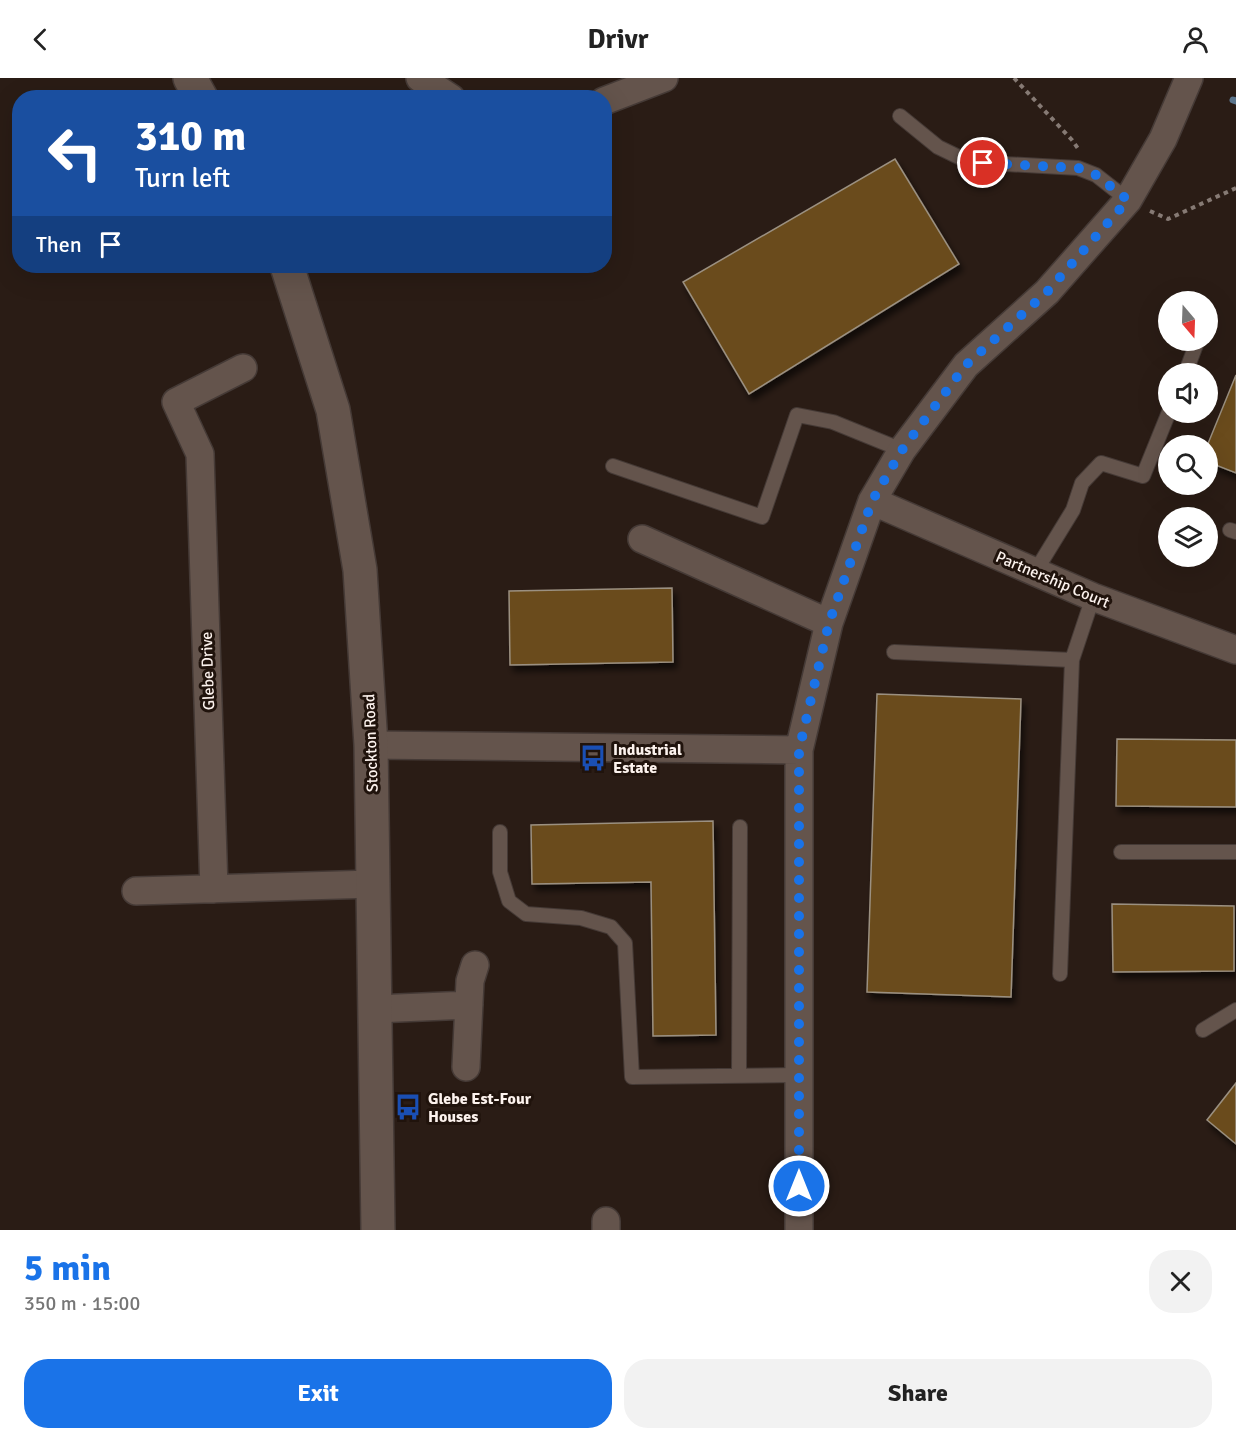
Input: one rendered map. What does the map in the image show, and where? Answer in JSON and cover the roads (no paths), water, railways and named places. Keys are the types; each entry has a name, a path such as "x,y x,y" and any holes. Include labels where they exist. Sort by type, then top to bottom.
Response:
{"main road":[{"name":"Stockton Road","path":"289,273 333,410 360,570 371,745 378,1230"}],"street":[{"path":"420,78 439,90"},
{"path":"612,98 664,78"},
{"path":"799,1230 799,750 829,623 872,501 902,450 966,365 1047,292 1128,200 1162,139 1189,78"},
{"name":"Glebe Drive","path":"214,889 200,454 176,402 243,368"},
{"name":"Partnership Court","path":"872,501 1093,597 1236,650"},
{"path":"642,539 829,623"},
{"path":"371,745 799,750"},
{"path":"136,891 373,884"},
{"path":"466,1066 470,981 475,965"},
{"path":"375,1010 469,1005"}],"lane":[{"path":"900,116 938,147 969,162 1078,168 1096,175 1128,200"},
{"path":"613,466 762,517 797,415 834,422 902,450"},
{"path":"1035,572 1073,510 1082,483 1101,464 1143,476 1165,423"},
{"path":"1060,974 1072,660 1093,597"},
{"path":"894,652 1072,660"},
{"path":"739,1076 740,826"},
{"path":"500,832 500,872 509,901 526,915 581,918 611,927 624,943 633,1077 799,1075"},
{"path":"1121,852 1236,852"},
{"path":"1203,1030 1236,1010"}],"place":[{"name":"Industrial Estate","path":"593,758"},
{"name":"Glebe Est-Four Houses","path":"408,1107"}]}
